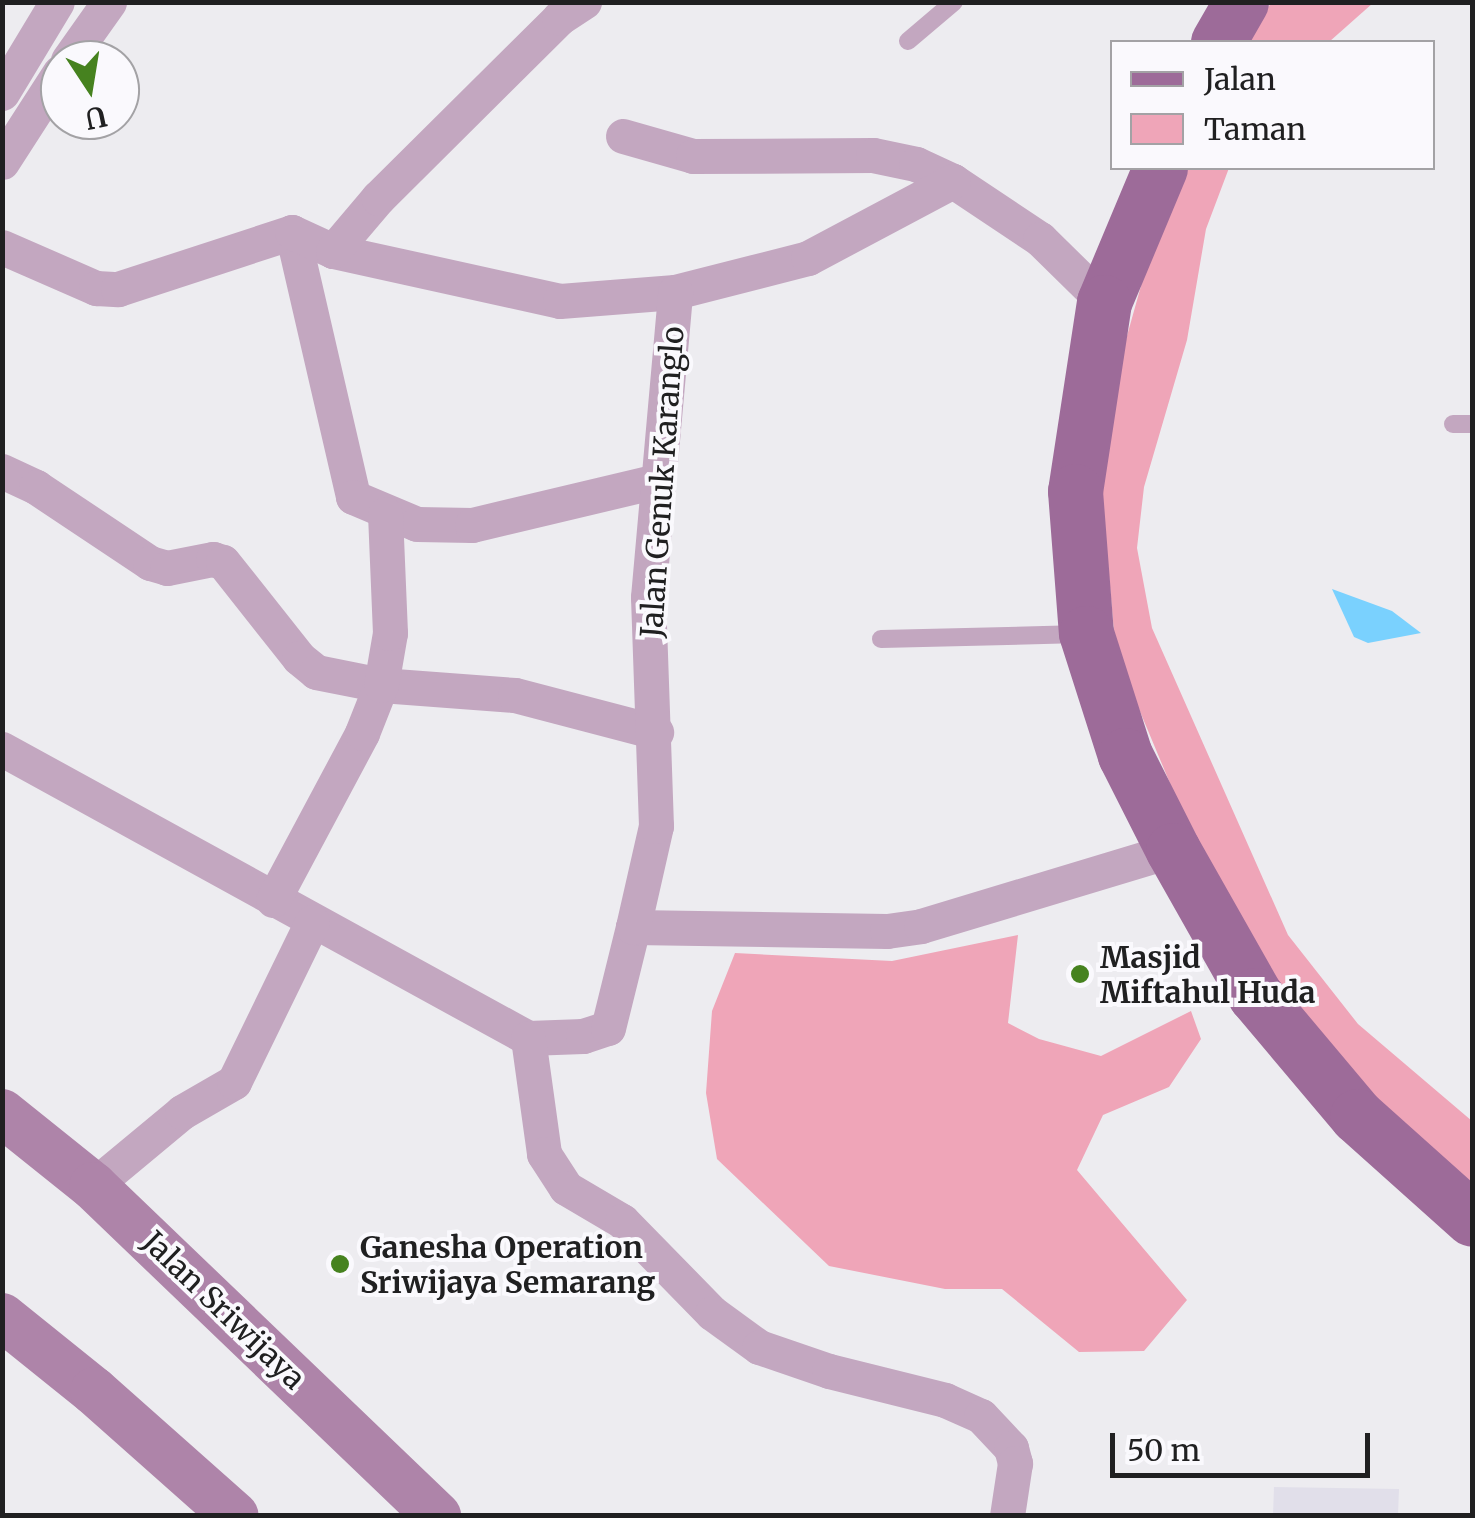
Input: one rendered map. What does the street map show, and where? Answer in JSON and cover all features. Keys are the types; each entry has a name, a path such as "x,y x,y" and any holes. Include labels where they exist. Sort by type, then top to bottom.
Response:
{"main road":[{"path":"1159,170 1104,302 1075,490 1086,633 1125,755 1172,850 1240,971 1287,1035 1357,1116 1472,1219"},
{"name":"Jalan Sriwijaya","path":"2,1113 94,1186 437,1516"},
{"path":"2,1318 94,1390 235,1516"},
{"path":"2,1359 203,1516"}],"street":[{"path":"2,92 57,2"},
{"path":"82,40 109,2"},
{"path":"333,250 378,198 559,18 584,2"},
{"path":"2,162 40,103"},
{"path":"623,136 694,156 873,155 916,164 953,181 1040,240 1104,302"},
{"name":"Jalan Genuk Karanglo","path":"292,232 333,250 560,301 675,292 808,258 953,181"},
{"path":"2,247 96,288 118,289 292,232 346,482 352,496 385,514 417,524 472,525 656,481"},
{"name":"Jalan Genuk Karanglo","path":"528,1038 584,1036 608,1028 656,826 656,732 648,596 675,292"},
{"path":"2,471 36,487 150,563 168,568 213,559 223,562 316,672 382,685 515,694 656,732"},
{"path":"272,900 362,734 382,685 390,633 385,514"},
{"path":"2,749 528,1038 544,1154 566,1188 642,1236 712,1313 758,1347 828,1371 945,1400 981,1416 1011,1448 1015,1464 1007,1516"},
{"path":"633,927 887,931 921,926 1172,850"},
{"path":"94,1186 182,1112 234,1082 312,922"}],"lane":[{"path":"908,41 954,2"},
{"path":"1453,424 1472,424"},
{"path":"880,639 1086,633"}],"shaded area":[{"path":"1274,1487 1399,1489 1398,1515 1273,1515"}],"green space":[{"path":"1272,3 1373,3 1331,40 1234,40"},
{"path":"1173,170 1228,170 1206,229 1187,340 1144,487 1137,548 1152,628 1288,935 1358,1024 1472,1121 1472,1189 1335,1060 1293,1009 1187,824 1116,654 1097,443"},
{"path":"1018,935 1008,1023 1039,1039 1101,1056 1191,1011 1201,1039 1169,1087 1103,1115 1077,1170 1187,1300 1144,1351 1079,1352 1002,1289 945,1289 829,1266 717,1159 706,1093 712,1011 735,953 892,961"}],"water":[{"path":"1332,589 1392,611 1421,633 1368,643 1354,637"}],"place":[{"name":"Masjid Miftahul Huda","path":"1080,974"},
{"name":"Ganesha Operation Sriwijaya Semarang","path":"340,1264"}]}
